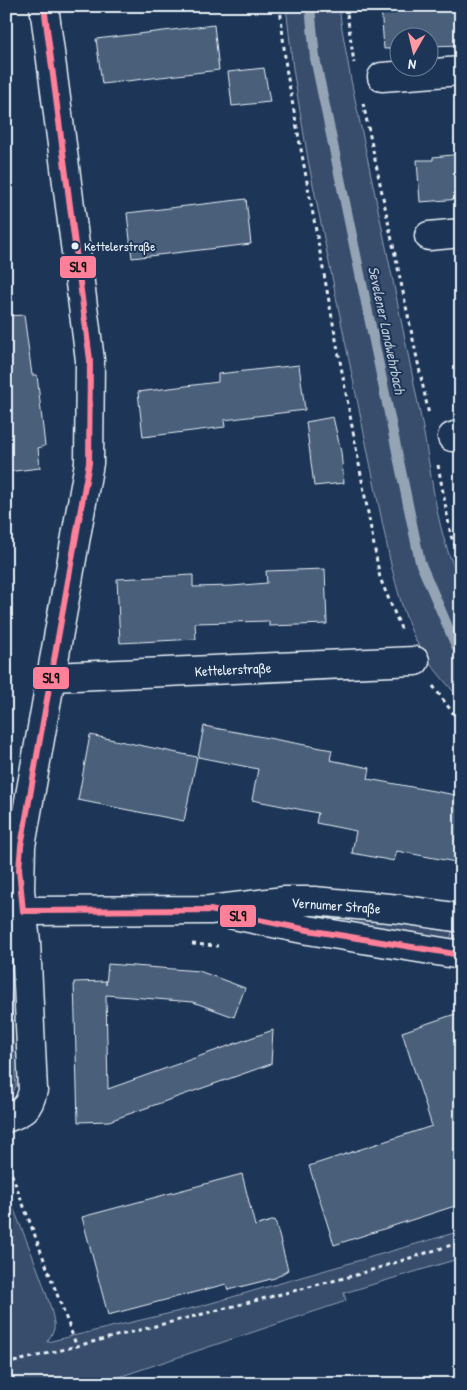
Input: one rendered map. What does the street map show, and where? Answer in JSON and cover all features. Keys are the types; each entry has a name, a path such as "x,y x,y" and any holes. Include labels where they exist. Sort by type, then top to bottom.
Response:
{"street":[{"path":"6,1118 19,1113 31,1102 34,1090 26,942 14,912 21,846 89,463 90,360 44,6"},
{"path":"382,77 461,71"},
{"path":"429,236 461,233"},
{"name":"Kettelerstraße","path":"52,677 415,661"},
{"name":"Vernumer Straße","path":"14,912 210,910 284,901 400,909 461,918"},
{"name":"Vernumer Straße","path":"210,910 308,930 461,955"}],"path":[{"path":"280,6 286,68 380,578 415,661 461,724"},
{"path":"346,6 356,71"},
{"path":"362,98 448,431"},
{"path":"438,460 452,536 461,558"},
{"path":"191,944 219,946"},
{"path":"6,1159 77,1347"},
{"path":"6,1364 356,1275 461,1242"}],"shaded area":[{"path":"286,6 339,6 351,80 422,423 440,525 453,564 461,581 461,700 429,661 413,635 403,609 391,565 309,165 293,69"},
{"path":"353,916 453,927 450,942 354,926 351,920"},
{"path":"6,980 10,995 16,1086 12,1094 6,1086"},
{"path":"6,1191 35,1262 49,1304 54,1329 47,1342 201,1306 461,1231 461,1258 344,1293 346,1301 98,1384 6,1384"}],"building":[{"path":"381,6 461,6 461,45 440,46 440,28 390,28 390,49 384,49"},
{"path":"214,25 219,70 102,84 96,39"},
{"path":"264,68 270,102 232,106 228,72"},
{"path":"461,154 461,199 420,202 417,160 433,160 433,157"},
{"path":"246,199 251,244 132,258 127,213"},
{"path":"24,315 32,375 37,375 45,446 38,448 40,468 6,472 6,316"},
{"path":"299,365 305,410 224,420 225,427 143,437 138,392 218,382 218,374"},
{"path":"333,417 341,452 344,483 314,486 306,422"},
{"path":"325,569 327,624 269,626 269,621 195,623 196,639 120,643 117,579 193,575 193,587 232,586 267,583 266,571"},
{"path":"204,726 332,750 330,760 370,768 368,779 461,796 461,863 397,851 394,861 352,853 356,831 316,823 318,813 252,800 258,769 198,757"},
{"path":"90,735 197,757 184,821 78,800"},
{"path":"108,964 199,971 245,988 234,1017 193,1002 106,995 108,1089 273,1030 271,1064 109,1121 78,1122 74,982 106,981 106,985"},
{"path":"461,1012 461,1204 334,1245 309,1166 432,1126 402,1032"},
{"path":"242,1174 255,1226 275,1220 288,1270 275,1278 228,1290 226,1284 108,1315 82,1217"}],"waterway":[{"name":"Sevelener Landwehrbach","path":"310,6 315,58 420,562 457,648 461,652"}],"transit line":[{"name":"SL9","path":"44,6 90,360 89,463 21,846 19,869 23,911 210,910 308,930 461,955"}],"place":[{"name":"Kettelerstraße","path":"75,246"}]}
